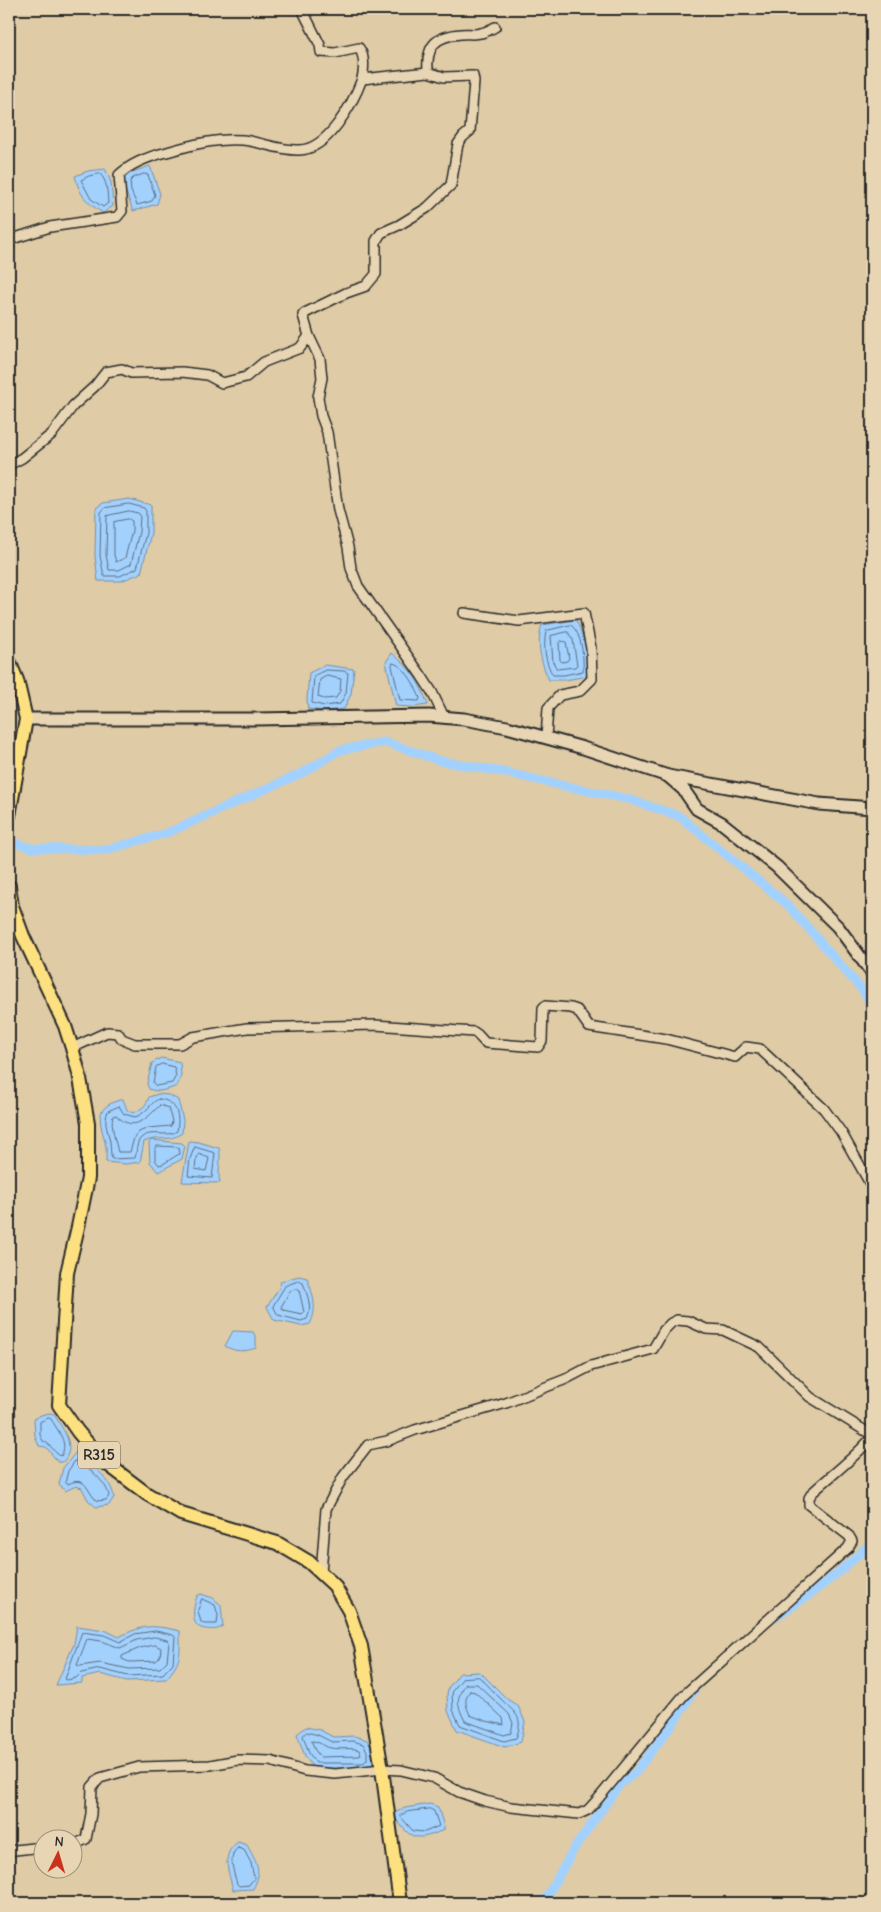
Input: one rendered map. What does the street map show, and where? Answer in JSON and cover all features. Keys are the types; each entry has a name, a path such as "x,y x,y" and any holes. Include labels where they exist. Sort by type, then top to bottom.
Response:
{"main road":[{"path":"9,661 17,680 26,719 12,778 9,816"},
{"name":"R315","path":"9,886 12,906 23,936 65,1026 79,1073 88,1123 88,1178 66,1273 59,1405 78,1432 102,1460 146,1494 181,1514 277,1543 309,1562 334,1585 349,1611 361,1646 382,1769 400,1903"}],"street":[{"path":"9,240 50,227 117,217 122,211 119,175 146,158 207,142 241,140 299,150 311,148 322,143 344,116 362,79 364,70 362,52 359,48 336,53 321,52 320,45 302,9"},
{"path":"428,72 427,58 432,45 442,37 480,34 496,27"},
{"path":"362,79 428,72 444,76 473,76 474,82 470,131 458,144 451,185 427,208 399,226 381,233 376,241 376,274 366,286 346,293 303,315 309,336 320,359 322,378 318,397 328,432 338,510 348,547 351,568 358,586 421,675 444,717"},
{"path":"9,465 22,458 52,434 74,406 95,386 106,372 122,369 131,373 182,372 207,375 222,383 246,377 264,362 300,348 309,336"},
{"path":"464,613 519,622 584,613 592,648 592,680 580,690 560,695 548,708 546,738"},
{"path":"26,719 444,717 499,726 546,738 668,776 819,804 872,808"},
{"path":"668,776 683,789 697,809 722,823 777,867 838,927 872,972"},
{"path":"72,1048 107,1032 118,1033 122,1039 135,1044 180,1044 192,1037 247,1028 375,1026 474,1032 480,1034 482,1040 486,1043 538,1047 542,1041 543,1008 545,1006 572,1008 577,1010 589,1027 666,1039 735,1057 746,1047 760,1049 824,1109 840,1132 872,1187"},
{"path":"82,1841 86,1839 91,1814 92,1787 100,1778 138,1767 210,1765 238,1760 270,1761 305,1771 334,1774 382,1769 401,1770 434,1778 459,1792 511,1807 573,1814 588,1810 684,1695 848,1548 852,1541 849,1536 809,1505 809,1498 843,1464 852,1459 872,1436 810,1397 759,1347 723,1330 706,1330 688,1321 677,1320 664,1330 653,1349 591,1366 566,1379 506,1403 415,1430 387,1441 368,1445 343,1477 326,1509 321,1573"},
{"path":"9,1852 32,1848"}],"water":[{"path":"150,166 160,194 157,204 133,211 126,192 124,178 130,173"},
{"path":"105,169 111,182 113,206 103,213 84,198 75,176 88,171"},
{"path":"129,499 151,505 151,533 141,573 121,581 98,581 95,556 96,508 103,503"},
{"path":"576,620 585,647 588,676 565,680 549,680 540,653 539,639 542,625"},
{"path":"392,653 414,676 428,705 396,706 386,662"},
{"path":"325,665 354,669 351,694 344,709 324,711 308,709 309,673"},
{"path":"161,1058 180,1062 181,1076 177,1086 156,1091 149,1089 147,1084 152,1063"},
{"path":"158,1094 169,1095 178,1100 183,1120 182,1133 173,1138 154,1139 144,1142 140,1162 126,1164 106,1162 106,1147 100,1120 103,1110 114,1102 123,1099 127,1110 133,1113 143,1107 149,1097"},
{"path":"151,1140 182,1143 185,1146 182,1159 158,1172 150,1162 149,1143"},
{"path":"189,1141 219,1148 220,1183 182,1182"},
{"path":"299,1276 307,1278 313,1296 314,1313 310,1324 301,1326 274,1320 267,1307 279,1288 281,1281"},
{"path":"233,1331 253,1332 256,1338 256,1348 240,1351 225,1346"},
{"path":"49,1413 54,1414 69,1444 67,1456 63,1462 58,1462 46,1447 39,1446 35,1436 34,1419"},
{"path":"76,1452 100,1472 109,1484 114,1497 109,1505 96,1507 88,1500 82,1488 76,1486 65,1491 59,1484 63,1468"},
{"path":"201,1594 213,1598 221,1605 223,1626 213,1630 197,1626 194,1617 194,1606 197,1596"},
{"path":"77,1626 105,1630 119,1637 135,1630 149,1627 180,1631 179,1657 175,1667 166,1679 127,1681 100,1674 82,1678 82,1683 56,1685 74,1644"},
{"path":"480,1672 507,1699 518,1706 525,1722 521,1742 505,1747 457,1730 448,1711 448,1688 460,1673"},
{"path":"306,1727 320,1730 333,1737 354,1736 367,1740 372,1749 373,1764 364,1768 313,1768 305,1756 297,1734"},
{"path":"430,1804 438,1807 444,1830 429,1836 419,1837 410,1834 398,1822 394,1813 405,1808"},
{"path":"238,1842 247,1845 257,1867 258,1877 253,1889 233,1890 227,1858 232,1847"}],"waterway":[{"path":"9,841 32,848 105,850 167,833 304,772 340,750 385,742 441,761 503,772 628,799 679,816 788,905 863,991 872,1008"},
{"path":"776,1616 826,1582 872,1542"},
{"path":"543,1903 575,1847 620,1784 635,1773 674,1722 697,1685"}]}
